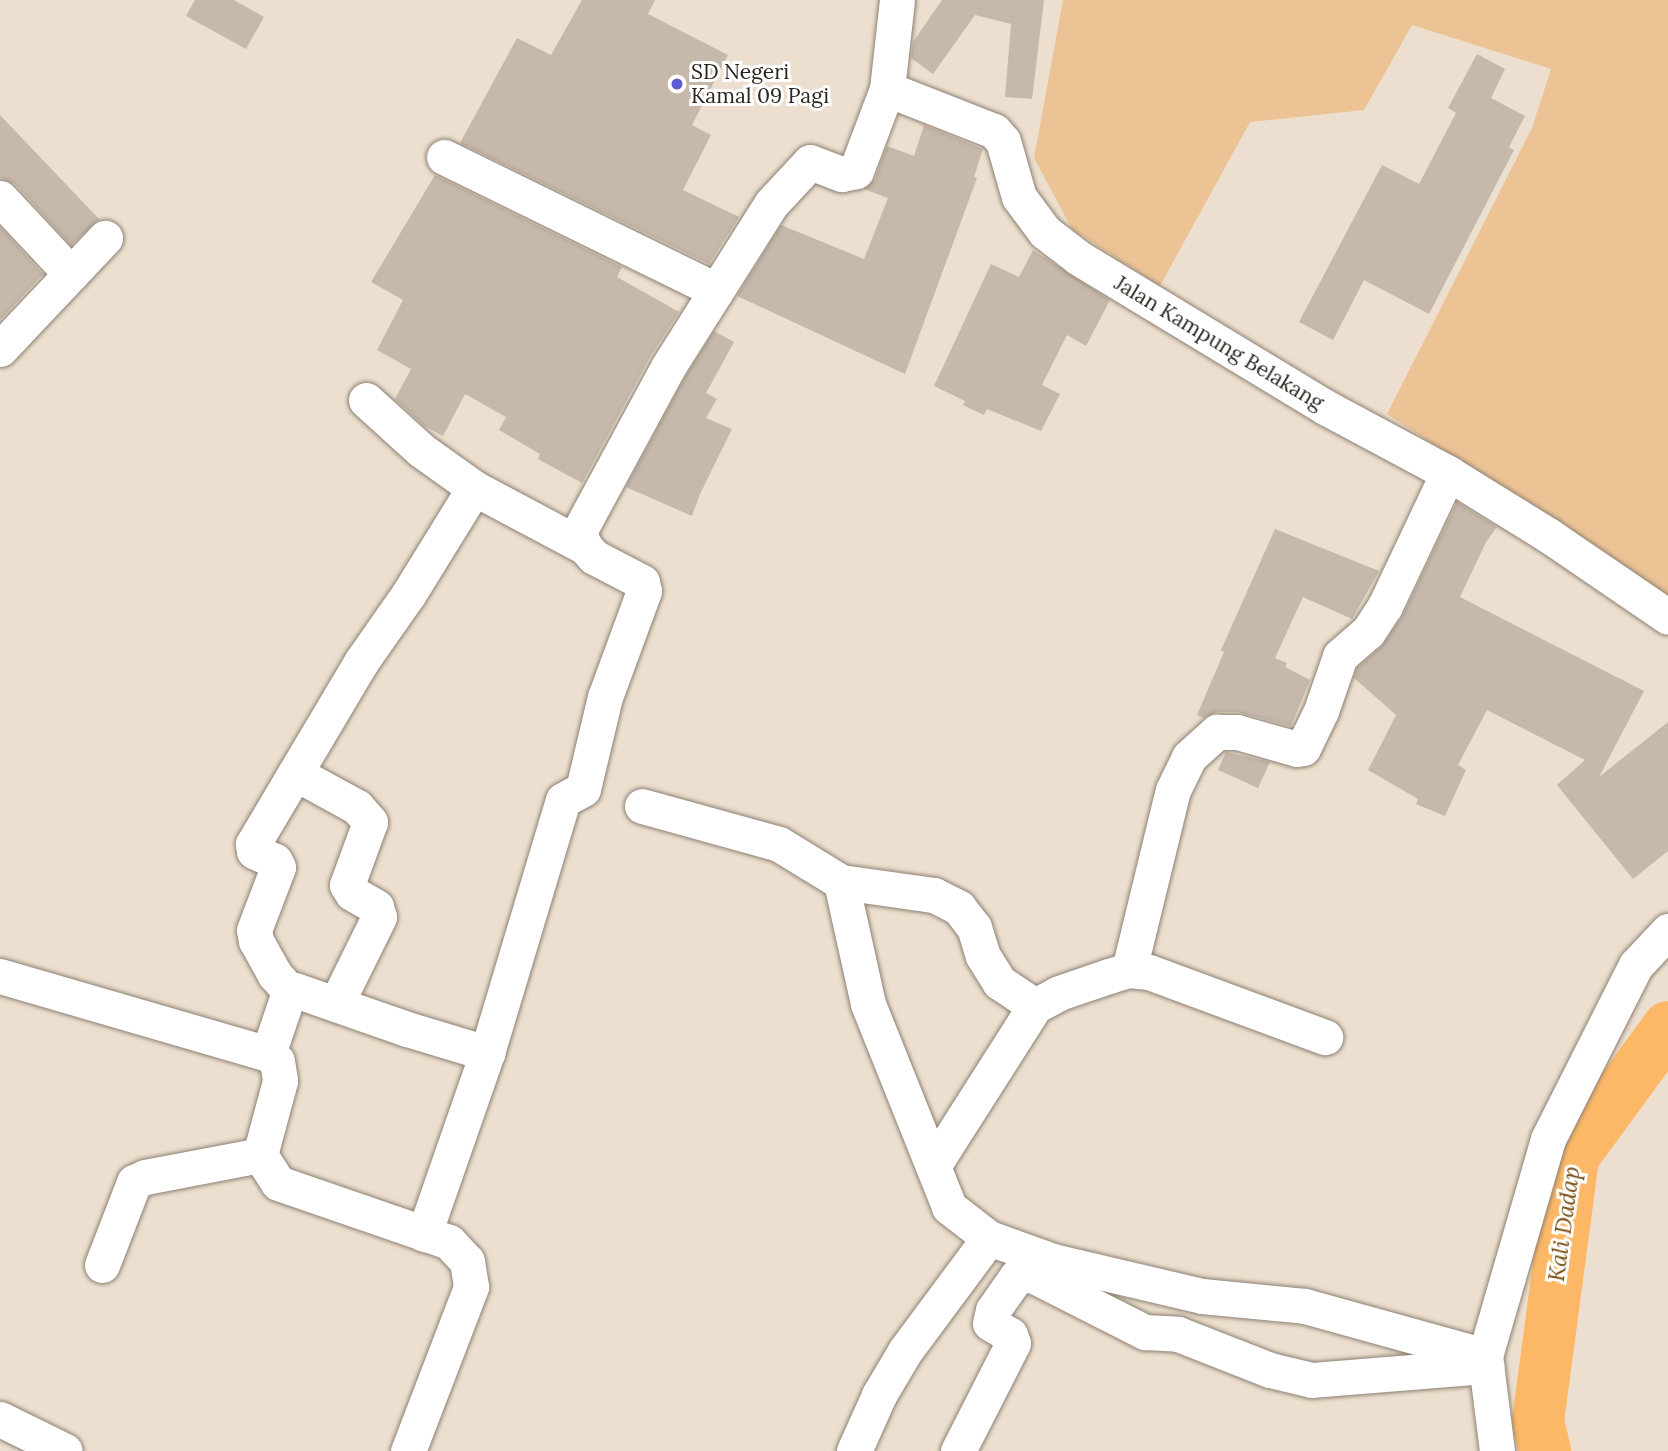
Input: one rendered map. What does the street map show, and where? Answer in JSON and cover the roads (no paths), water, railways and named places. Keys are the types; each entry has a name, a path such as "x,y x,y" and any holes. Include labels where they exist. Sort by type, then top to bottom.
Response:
{"street":[{"path":"584,547 581,528 668,367 771,204 804,165 814,163 842,174 856,171 887,89 897,0"},
{"name":"Jalan Kampung Belakang","path":"887,89 994,131 1003,141 1019,197 1031,216 1045,232 1079,258 1325,407 1448,473 1548,535 1668,617"},
{"path":"444,157 716,290"},
{"path":"0,198 71,274"},
{"path":"0,349 105,238"},
{"path":"366,400 421,450 474,488 584,547 594,557 642,582 644,591 605,697 583,789 563,800 488,1053 424,1234"},
{"path":"1129,970 1173,790 1189,757 1217,732 1237,732 1297,750 1304,748 1321,711 1340,656 1368,632 1385,606 1448,473"},
{"path":"290,992 275,975 256,941 254,930 278,867 253,848 361,662 408,595 474,488"},
{"path":"295,773 357,807 370,822 347,885 352,893 376,907 379,917 336,1004"},
{"path":"642,806 779,844 841,882 934,895 959,908 974,927 984,956 999,982 1035,1006"},
{"path":"841,882 868,1004 949,1207 989,1238 1053,1261 1202,1296 1305,1306 1485,1361"},
{"path":"1497,1451 1485,1361 1548,1139 1636,965 1668,931"},
{"path":"933,1166 1035,1006 1059,993 1129,970 1149,972 1325,1037"},
{"path":"0,976 268,1054 277,1061 280,1081 260,1155 278,1183 449,1242 467,1261 471,1286 408,1451"},
{"path":"290,992 295,990 488,1053"},
{"path":"268,1054 290,992"},
{"path":"102,1265 134,1182 145,1177 260,1155"},
{"path":"853,1451 879,1395 905,1351 989,1238"},
{"path":"958,1451 1013,1343 1010,1335 990,1323 993,1310 1017,1276 1032,1275 1145,1332 1178,1334 1270,1370 1312,1380 1485,1361"},
{"path":"0,1419 65,1451"}],"waterway":[{"name":"Kali Dadap","path":"1545,1451 1538,1421 1573,1157 1668,1027"}],"place":[{"name":"SD Negeri Kamal 09 Pagi","path":"677,84"}]}
